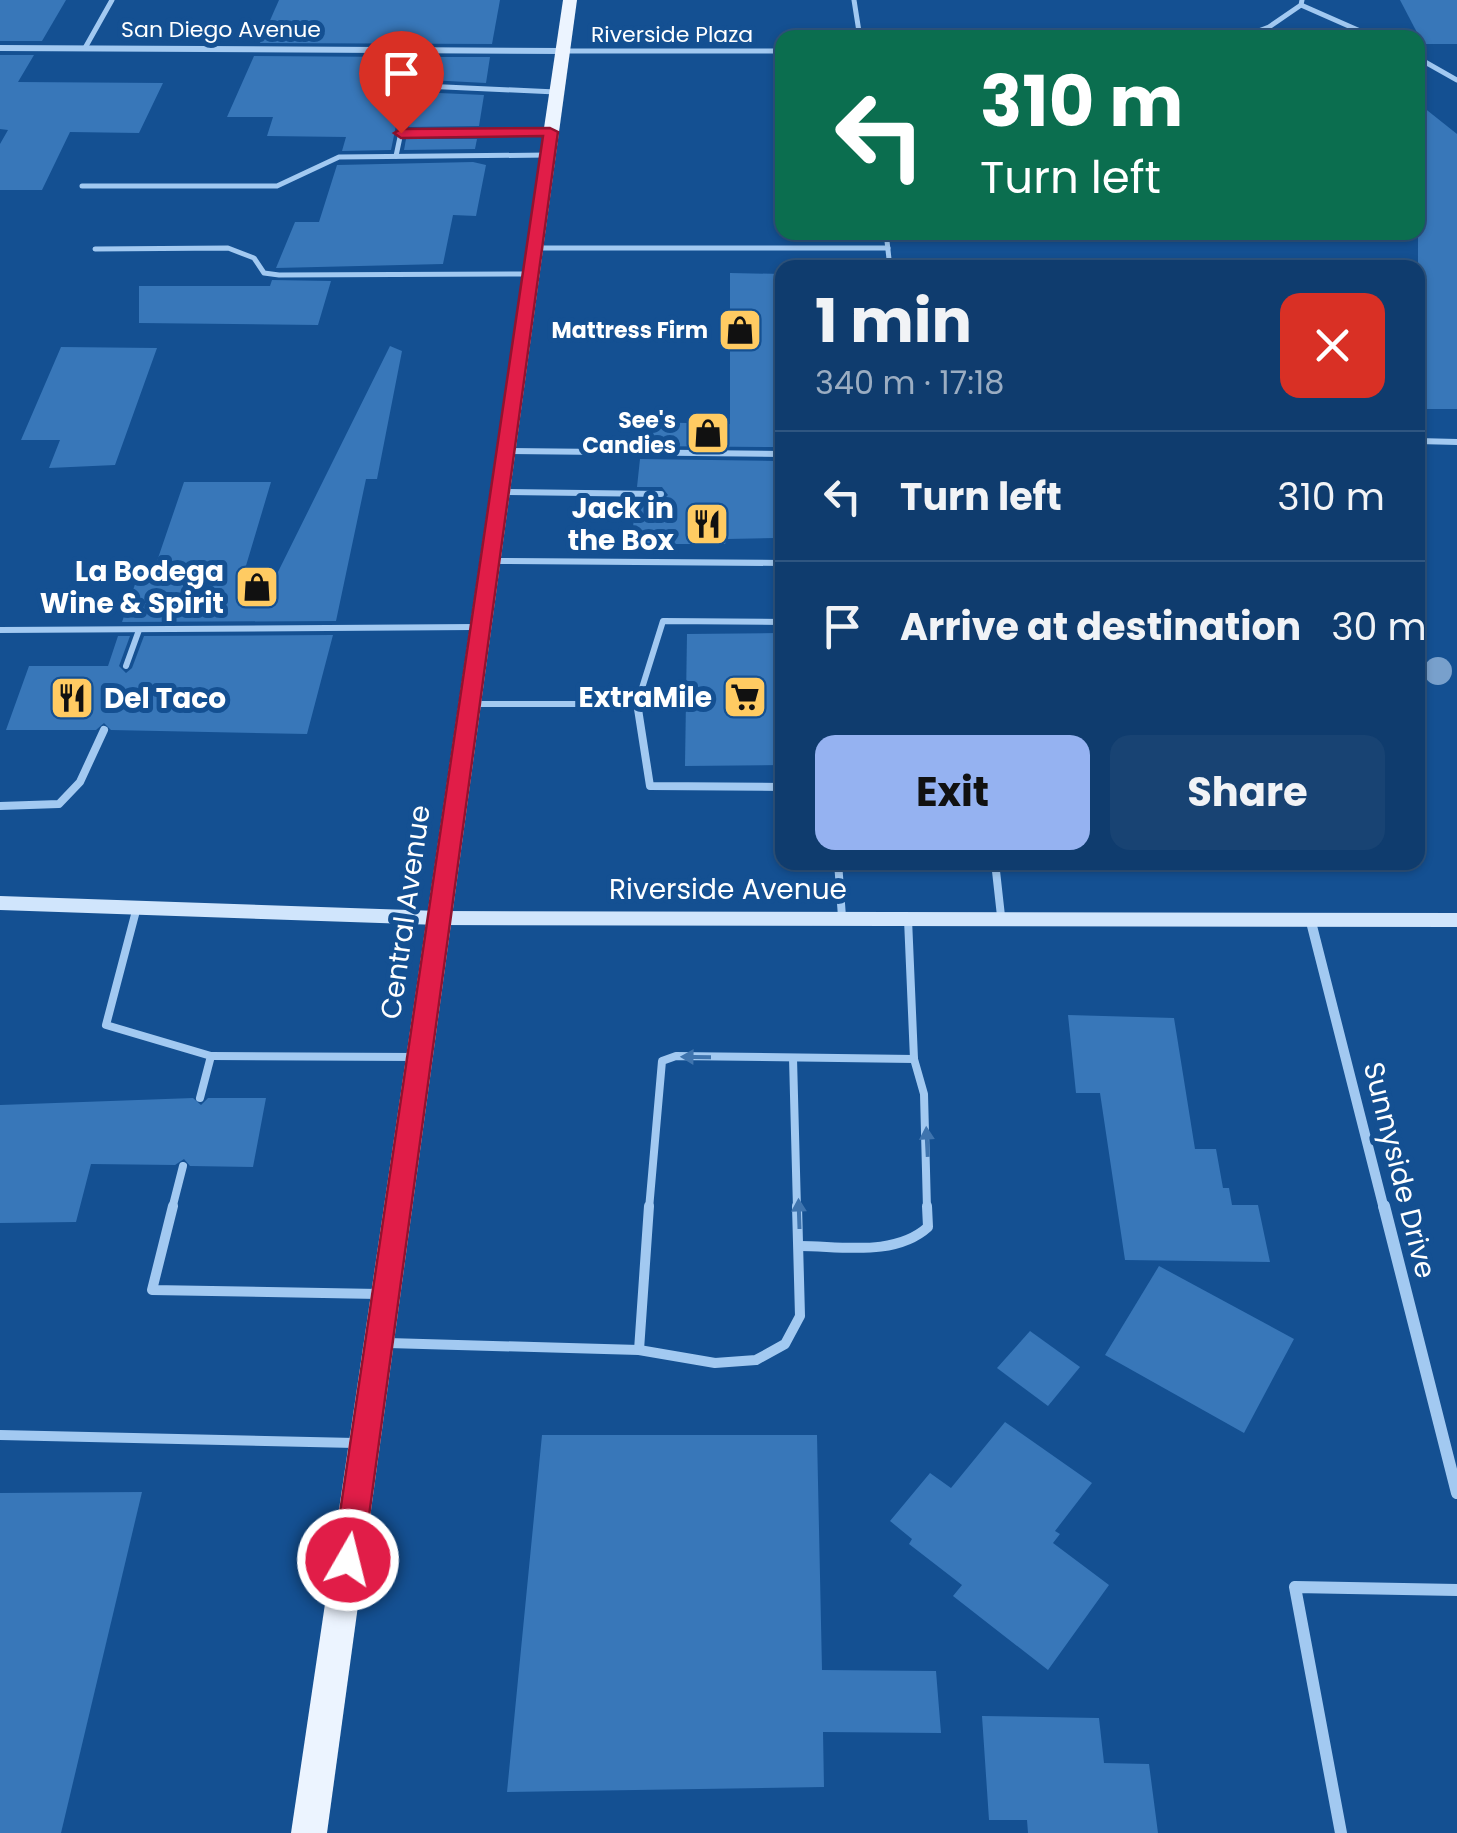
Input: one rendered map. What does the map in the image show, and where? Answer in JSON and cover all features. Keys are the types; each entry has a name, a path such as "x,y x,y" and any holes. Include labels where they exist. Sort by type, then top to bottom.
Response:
{"main road":[{"name":"Central Avenue","path":"309,1833 570,0"},
{"name":"Riverside Avenue","path":"0,903 439,918 1001,916 1457,920"}],"street":[{"name":"San Diego Avenue","path":"0,48 562,51"},
{"name":"Sunnyside Drive","path":"1310,918 1457,1493"},
{"path":"1341,1833 1295,1587 1457,1590"}],"lane":[{"path":"86,48 112,0"},
{"path":"854,0 859,30"},
{"path":"1261,30 1302,3 1359,30"},
{"path":"407,50 402,85 479,85 498,92 556,92"},
{"name":"Riverside Plaza","path":"562,51 775,51"},
{"path":"1425,62 1457,80"},
{"path":"396,156 411,85"},
{"path":"401,133 550,132"},
{"path":"82,186 276,186 294,182 332,158 548,156"},
{"path":"887,240 889,260"},
{"path":"95,248 228,248 254,258 264,272 279,275 531,274"},
{"path":"534,248 888,248"},
{"path":"1425,441 1457,442"},
{"path":"505,451 775,454"},
{"path":"499,492 661,494"},
{"path":"489,562 775,562"},
{"path":"775,622 663,621 637,704 650,786 775,787"},
{"path":"0,630 480,627"},
{"path":"126,666 140,630"},
{"path":"469,704 637,704"},
{"path":"0,806 58,804 80,782 104,730"},
{"path":"839,870 842,916"},
{"path":"996,870 1001,916"},
{"path":"137,907 106,1026 211,1056 420,1058"},
{"path":"800,1246 897,1245 920,1238 928,1227 924,1094 914,1059 908,916"},
{"path":"200,1098 211,1056"},
{"path":"640,1350 658,1073 662,1062 676,1056 914,1059"},
{"path":"379,1342 640,1350 670,1360 752,1362 786,1344 800,1316 794,1058"},
{"path":"183,1166 152,1290 386,1294"},
{"path":"0,1434 364,1444"}],"building":[{"path":"0,0 66,0 42,41 0,41"},
{"path":"279,0 500,0 492,44 260,43"},
{"path":"1400,0 1457,0 1457,44 1425,44 1425,30 1416,30"},
{"path":"0,55 34,55 18,82 163,83 139,133 70,132 42,190 0,190 0,144 8,130 0,129"},
{"path":"254,56 400,57 396,85 403,91 391,150 342,151 346,137 267,136 273,117 227,117"},
{"path":"412,57 490,57 486,83 409,79"},
{"path":"416,92 484,95 479,126 409,127"},
{"path":"1425,109 1457,134 1457,409 1425,409 1425,260 1418,260 1418,240 1425,240"},
{"path":"406,139 477,139 475,149 404,150"},
{"path":"337,165 486,165 476,216 453,215 443,264 276,268 295,222 319,222"},
{"path":"730,273 775,274 775,447 642,446 645,422 730,424"},
{"path":"272,280 331,281 318,325 139,323 139,286 270,286"},
{"path":"390,346 402,351 377,479 366,479 336,621 122,622 142,564 156,564 184,482 271,482 245,569 274,580"},
{"path":"61,347 157,348 115,465 49,468 60,440 21,440"},
{"path":"640,459 775,461 775,538 727,539 725,544 631,544 636,501 662,501 668,495 662,487 637,487"},
{"path":"775,633 775,765 685,766 687,634"},
{"path":"333,635 307,734 111,730 104,723 96,730 6,730 29,666 108,666 118,636 130,636 119,666 126,673 132,668 144,636"},
{"path":"1068,1015 1174,1018 1195,1149 1216,1149 1223,1188 1229,1188 1232,1205 1258,1205 1270,1262 1125,1260 1100,1093 1076,1093"},
{"path":"193,1098 201,1105 208,1098 266,1098 253,1167 190,1166 184,1159 175,1165 91,1164 76,1222 0,1223 0,1105"},
{"path":"1159,1266 1294,1339 1244,1433 1105,1355"},
{"path":"1030,1331 1080,1367 1048,1406 997,1368"},
{"path":"1005,1422 1092,1483 1055,1531 1060,1534 1053,1543 1109,1585 1048,1670 953,1596 962,1585 909,1544 912,1539 890,1521 930,1473 951,1488"},
{"path":"542,1435 817,1435 822,1670 936,1671 941,1733 823,1732 824,1787 507,1792"},
{"path":"142,1492 61,1833 0,1833 0,1493"},
{"path":"982,1716 1099,1718 1104,1763 1149,1764 1158,1833 1028,1833 1027,1820 989,1820"}],"place":[{"name":"Mattress Firm","path":"740,330"},
{"name":"See's Candies","path":"708,433"},
{"name":"Jack in the Box","path":"707,524"},
{"name":"La Bodega Wine & Spirit","path":"257,587"},
{"name":"ExtraMile","path":"745,697"},
{"name":"Del Taco","path":"72,698"}],"route":[{"path":"348,1560 550,132 401,133"}]}
